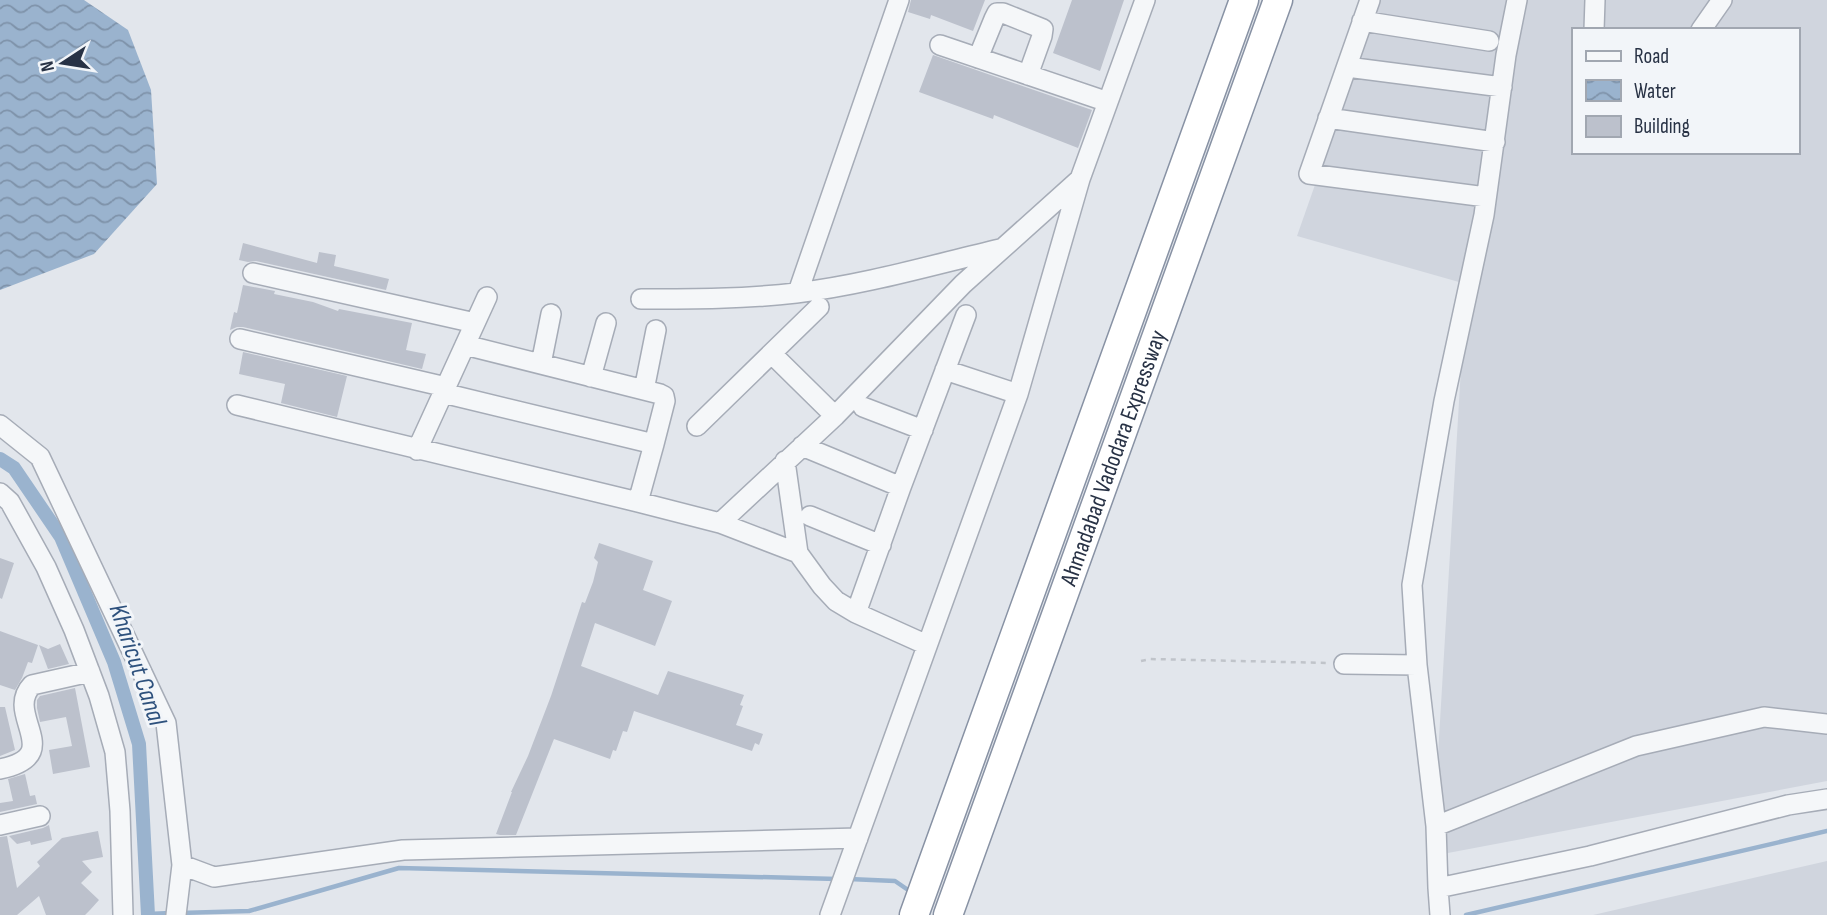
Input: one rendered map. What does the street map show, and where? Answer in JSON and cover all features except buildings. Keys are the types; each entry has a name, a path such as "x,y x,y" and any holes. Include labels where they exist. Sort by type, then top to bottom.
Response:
{"highway":[{"name":"Ahmadabad Vadodara Expressway","path":"916,911 1244,0"},
{"name":"Ahmadabad Vadodara Expressway","path":"948,915 1278,0"}],"street":[{"path":"798,292 899,0"},
{"path":"830,915 1018,394 1080,179 1145,0"},
{"path":"1370,0 1309,174 1486,197"},
{"path":"1517,0 1484,215 1444,401 1414,569 1412,602 1436,826 1439,900 1590,856 1788,805 1827,799"},
{"path":"1594,28 1595,0"},
{"path":"1702,28 1722,0"},
{"path":"978,58 997,13 1003,13 1043,29 1028,75"},
{"path":"1362,21 1489,41"},
{"path":"940,45 1108,102"},
{"path":"1347,67 1502,87"},
{"path":"1328,118 1495,142"},
{"path":"720,523 835,416 963,284 1080,179"},
{"path":"640,299 735,299 798,292 1001,249"},
{"path":"253,273 475,323"},
{"path":"417,450 487,297"},
{"path":"697,426 819,307"},
{"path":"541,364 551,314"},
{"path":"856,612 966,315"},
{"path":"591,377 606,323"},
{"path":"644,390 656,330"},
{"path":"240,339 654,444"},
{"path":"465,345 664,396 665,401 638,502"},
{"path":"772,354 835,416"},
{"path":"945,370 1018,394"},
{"path":"237,405 720,523 798,553"},
{"path":"863,407 923,430"},
{"path":"0,425 40,457 166,723 182,865 176,915"},
{"path":"802,446 901,487"},
{"path":"785,461 798,553 822,586 836,601 927,645"},
{"path":"0,493 10,502 46,567 99,696 115,752 120,811 123,915"},
{"path":"810,516 881,545"},
{"path":"1344,664 1417,665"},
{"path":"0,769 24,762 31,755 33,745 26,715 26,690 32,685 90,672"},
{"path":"1436,826 1636,746 1764,717 1827,724"},
{"path":"0,825 40,816"},
{"path":"182,865 214,877 403,849 858,838"}],"path":[{"path":"1140,661 1150,659 1344,664"}],"shaded area":[{"path":"1380,0 1827,0 1827,781 1432,856 1466,284 1297,236"},
{"path":"1827,861 1827,915 1593,915"}],"water":[{"path":"0,0 84,0 128,30 151,90 157,184 94,254 0,290"}],"waterway":[{"name":"Kharicut Canal","path":"0,459 14,468 61,537 114,662 139,744 148,915"},
{"path":"1466,915 1827,831"},
{"path":"180,913 249,911 399,868 837,879"},
{"path":"849,879 895,881 911,892"},
{"path":"148,914 171,913"}]}
